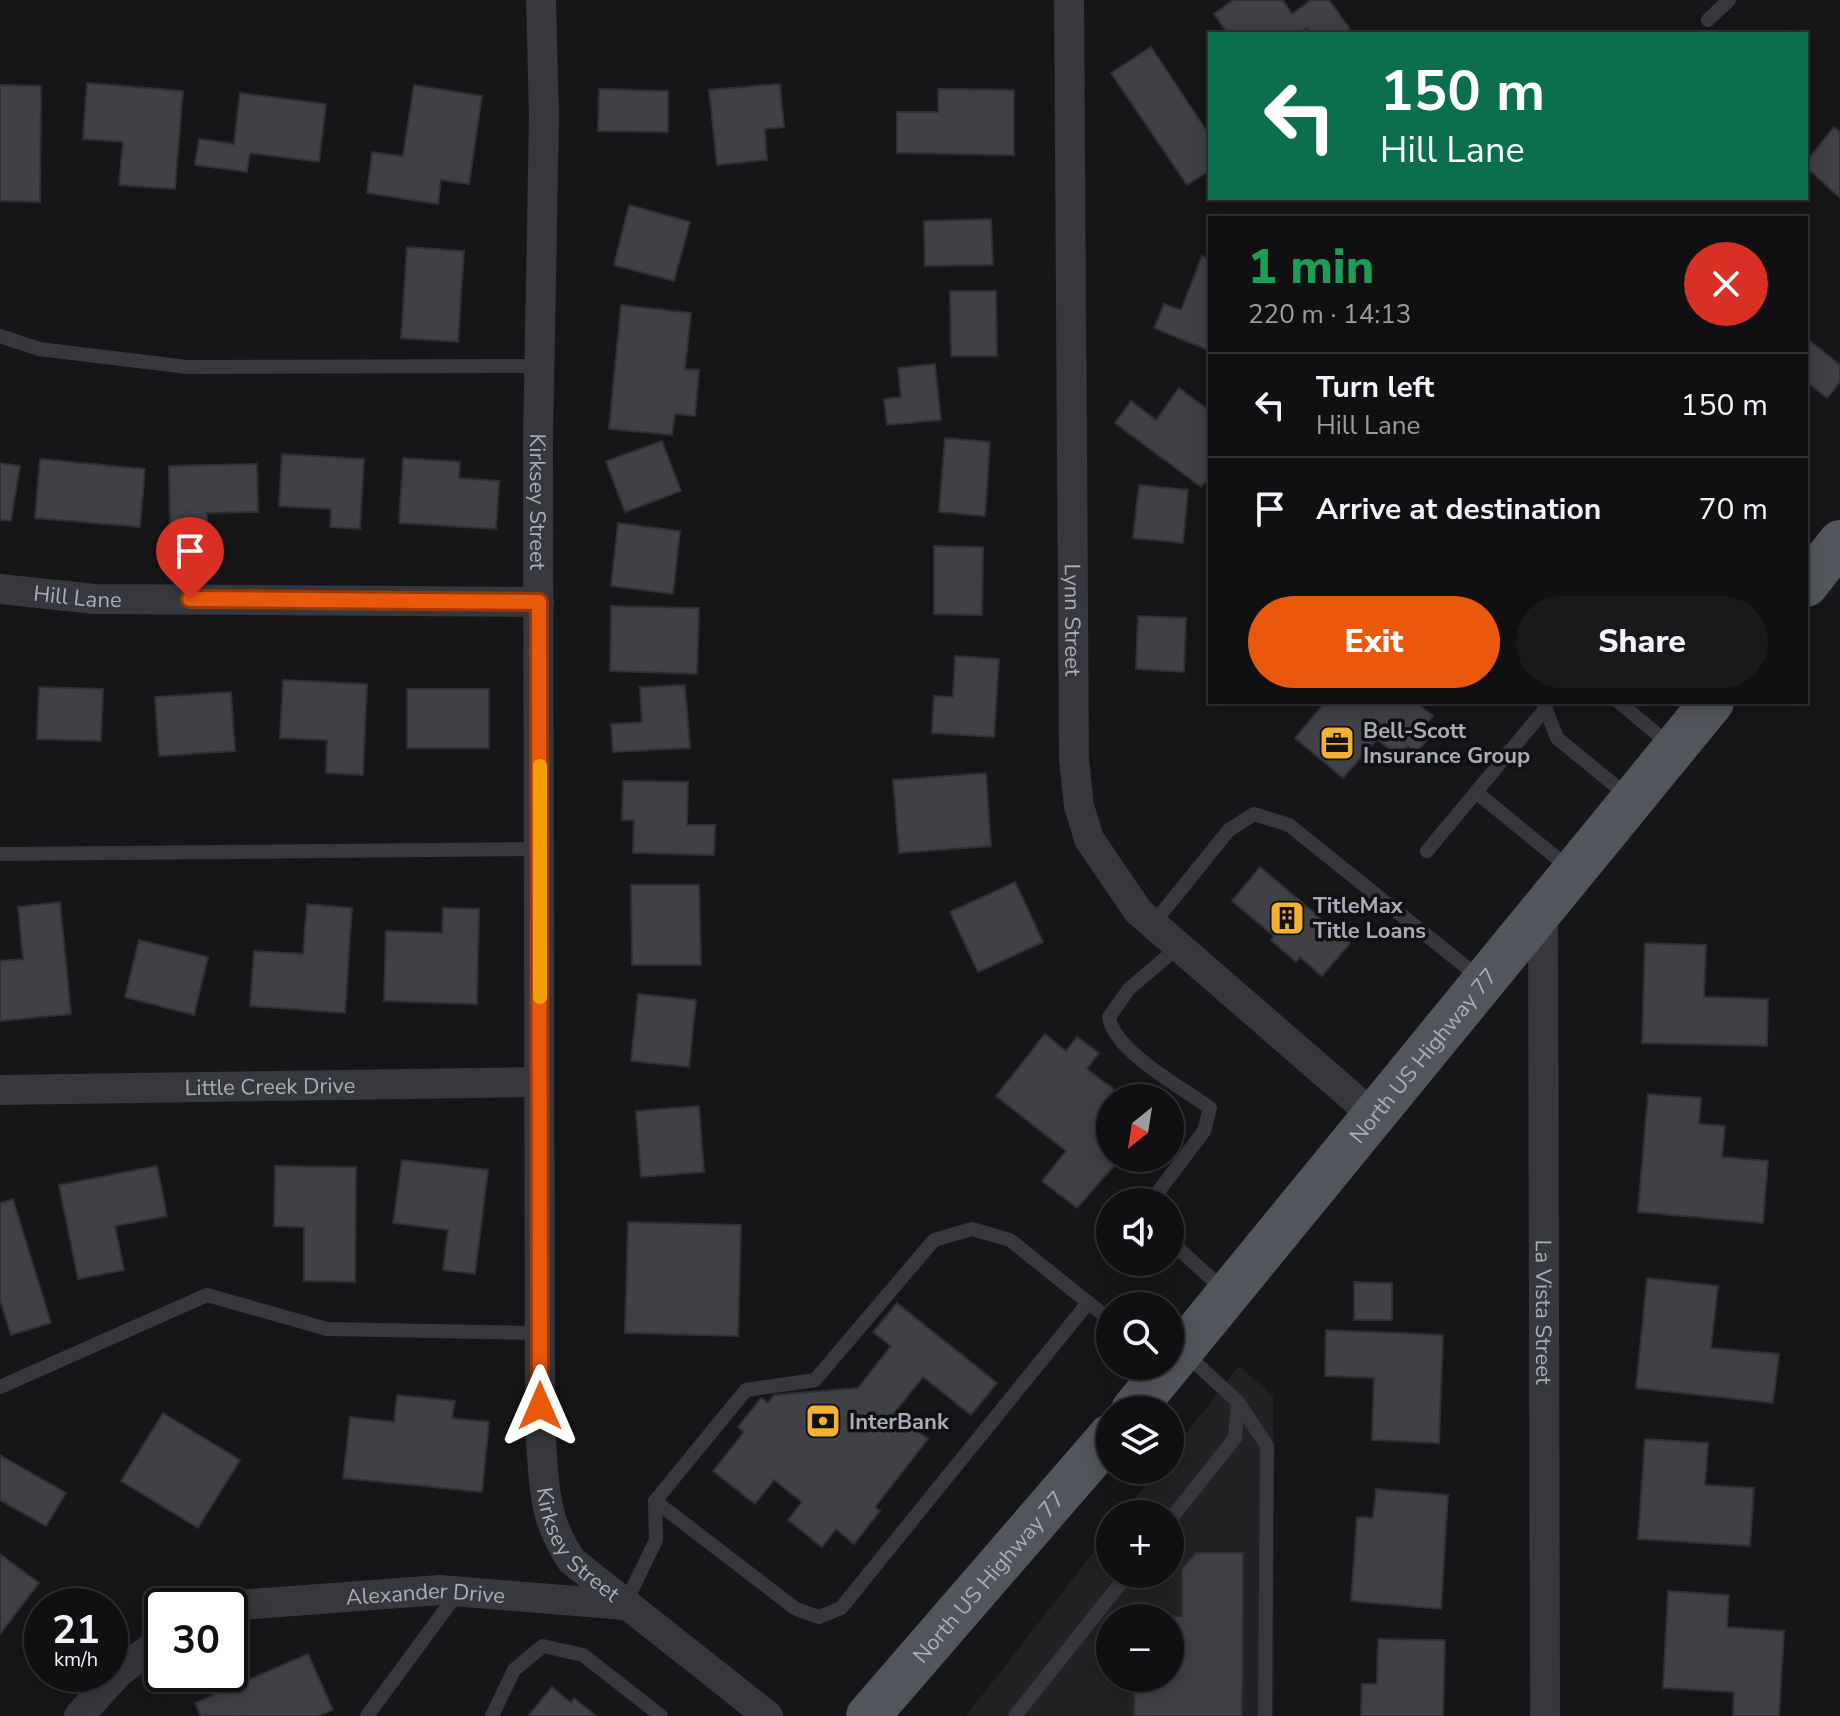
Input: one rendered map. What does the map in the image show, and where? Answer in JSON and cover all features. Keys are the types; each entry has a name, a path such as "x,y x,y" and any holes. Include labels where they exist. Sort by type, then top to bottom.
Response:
{"main road":[{"path":"1808,582 1840,542"},
{"name":"North US Highway 77","path":"1184,1348 1710,704"},
{"name":"North US Highway 77","path":"1145,1396 1158,1380"},
{"name":"North US Highway 77","path":"868,1716 1096,1452"}],"street":[{"name":"Kirksey Street","path":"541,0 544,116 539,366 539,1333 540,1430 553,1534 572,1561 768,1716"},
{"name":"Lynn Street","path":"1069,0 1074,759 1079,806 1089,839 1138,911 1373,1115"},
{"name":"Hill Lane","path":"0,589 94,599 539,602"},
{"name":"La Vista Street","path":"1543,906 1545,1716"},
{"name":"Little Creek Drive","path":"0,1090 539,1082"},
{"name":"Alexander Drive","path":"248,1604 308,1597 460,1590 625,1605"},
{"path":"79,1716 119,1672 144,1653"}],"lane":[{"path":"1708,20 1729,0"},
{"path":"0,336 39,349 187,367 539,366"},
{"path":"1621,704 1674,749"},
{"path":"1427,851 1544,705"},
{"path":"1544,705 1557,738 1631,799"},
{"path":"1476,792 1572,871"},
{"path":"1152,925 1229,830 1254,814 1289,825 1484,982"},
{"path":"0,854 540,849"},
{"path":"1161,1188 1204,1131 1210,1108 1130,1051 1111,1032 1109,1017 1129,989 1177,948"},
{"path":"625,1605 656,1540 655,1501 746,1390 815,1380 934,1240 972,1229 1010,1240 1096,1309"},
{"path":"1184,1254 1228,1294"},
{"path":"0,1387 207,1295 327,1329 539,1333"},
{"path":"655,1501 796,1609 819,1617 841,1608 1088,1303"},
{"path":"1184,1369 1238,1402 1267,1446 1265,1716"},
{"path":"1184,1502 1235,1438 1238,1402"},
{"path":"1015,1716 1117,1588"},
{"path":"367,1716 460,1590"},
{"path":"492,1716 514,1670 543,1646 583,1655 661,1716"}],"shaded area":[{"path":"1239,1366 1273,1396 1274,1716 966,1716 1096,1549 1096,1588 1184,1588 1184,1500 1134,1500 1146,1484 1184,1484 1184,1436"}],"building":[{"path":"1233,0 1283,0 1292,14 1311,0 1329,0 1350,29 1345,32 1310,32 1307,28 1301,32 1227,32 1214,14"},
{"path":"1151,47 1208,133 1208,171 1187,185 1111,73"},
{"path":"87,83 183,91 175,189 119,185 123,142 83,139"},
{"path":"780,84 784,127 765,129 767,160 717,165 709,90"},
{"path":"0,85 41,86 40,202 0,201"},
{"path":"414,85 482,96 469,184 441,180 438,204 367,193 372,152 403,156"},
{"path":"599,89 668,91 668,132 598,131"},
{"path":"938,89 1014,90 1014,155 897,153 897,112 938,112"},
{"path":"240,93 326,104 319,162 250,153 247,172 195,165 199,139 234,144"},
{"path":"1834,127 1840,132 1840,198 1808,169 1808,160"},
{"path":"629,205 690,222 674,281 614,265"},
{"path":"991,219 993,265 925,266 924,221"},
{"path":"407,247 464,251 458,342 401,338"},
{"path":"1202,256 1208,259 1208,350 1154,328 1164,304 1181,310"},
{"path":"950,291 996,291 997,356 951,356"},
{"path":"621,305 691,313 685,369 699,370 695,416 675,414 672,435 609,429"},
{"path":"1809,340 1840,365 1840,382 1827,398 1808,383"},
{"path":"935,364 941,420 887,425 884,399 901,397 898,368"},
{"path":"1179,388 1208,410 1208,478 1201,487 1115,423 1131,401 1156,420"},
{"path":"945,438 990,442 985,516 939,512"},
{"path":"662,441 681,491 625,512 606,461"},
{"path":"282,454 364,459 360,529 330,527 331,509 279,506"},
{"path":"403,458 460,462 459,478 499,481 496,529 399,523"},
{"path":"40,459 145,469 140,527 35,518"},
{"path":"0,463 20,466 11,521 0,520"},
{"path":"257,464 258,512 207,513 207,526 170,527 169,466"},
{"path":"1139,485 1188,490 1183,543 1133,538"},
{"path":"618,523 680,531 673,594 611,586"},
{"path":"934,546 983,547 982,615 934,614"},
{"path":"611,606 699,608 697,674 610,671"},
{"path":"1138,616 1186,618 1184,672 1136,669"},
{"path":"955,656 999,659 994,737 932,733 934,696 953,697"},
{"path":"283,680 367,684 363,775 326,773 327,740 280,738"},
{"path":"685,685 690,748 613,752 611,724 642,722 640,687"},
{"path":"39,687 103,689 101,741 37,739"},
{"path":"407,689 489,689 489,748 407,748"},
{"path":"231,692 235,751 159,756 155,697"},
{"name":"Bell-Scott Insurance Group","path":"1323,704 1418,704 1433,716 1423,727 1432,734 1416,753 1408,746 1399,757 1377,739 1343,778 1295,738"},
{"path":"986,773 991,846 899,853 893,780"},
{"path":"623,781 688,782 687,825 715,825 714,855 633,853 634,820 622,820"},
{"name":"TitleMax Title Loans","path":"1260,867 1350,943 1322,976 1300,957 1296,962 1271,940 1274,936 1232,901"},
{"path":"1015,882 1043,942 978,972 950,912"},
{"path":"631,885 699,885 701,965 632,965"},
{"path":"60,902 71,1014 0,1021 0,961 23,959 18,907"},
{"path":"307,904 352,908 345,1013 250,1006 254,951 303,954"},
{"path":"443,908 479,909 477,1004 384,1001 386,931 442,933"},
{"path":"139,940 208,957 194,1015 125,997"},
{"path":"1645,943 1706,945 1704,997 1768,999 1767,1046 1642,1043"},
{"path":"638,994 696,1000 689,1067 631,1061"},
{"path":"1045,1034 1066,1051 1077,1037 1099,1053 1087,1069 1107,1084 1096,1084 1096,1172 1109,1172 1077,1208 1042,1181 1066,1151 996,1096"},
{"path":"1648,1094 1701,1098 1699,1124 1725,1126 1722,1157 1768,1161 1763,1223 1638,1212"},
{"path":"699,1106 704,1172 641,1177 636,1111"},
{"path":"402,1160 488,1170 475,1274 443,1270 448,1230 393,1223"},
{"path":"157,1166 167,1216 115,1226 124,1270 78,1279 59,1185"},
{"path":"275,1166 356,1167 355,1282 304,1281 304,1227 274,1226"},
{"path":"13,1199 51,1323 11,1335 0,1300 0,1203"},
{"path":"628,1222 741,1225 738,1336 625,1333"},
{"path":"1647,1278 1718,1286 1711,1348 1779,1354 1773,1403 1636,1388"},
{"path":"1354,1282 1392,1283 1392,1320 1354,1320"},
{"name":"InterBank","path":"897,1303 997,1383 971,1415 923,1377 894,1413 928,1439 875,1507 880,1511 854,1544 836,1529 822,1547 788,1520 802,1502 774,1480 755,1504 713,1471 744,1432 738,1427 761,1398 768,1403 774,1395 858,1388 891,1346 873,1332"},
{"path":"1326,1330 1443,1335 1439,1443 1372,1440 1374,1378 1325,1376"},
{"path":"397,1395 455,1401 452,1418 489,1422 482,1492 343,1478 350,1417 394,1422"},
{"path":"163,1413 240,1460 198,1528 121,1481"},
{"path":"1645,1439 1708,1443 1705,1485 1754,1488 1750,1546 1638,1539"},
{"path":"0,1455 66,1493 46,1526 0,1500"},
{"path":"1376,1489 1448,1495 1441,1609 1351,1601 1357,1517 1373,1518"},
{"path":"1196,1553 1243,1553 1242,1716 1134,1716 1135,1692 1184,1692 1184,1566"},
{"path":"0,1554 39,1583 35,1588 24,1588 24,1603 0,1634"},
{"path":"1668,1591 1729,1595 1727,1627 1784,1631 1779,1716 1733,1716 1734,1692 1663,1688"},
{"path":"1378,1639 1445,1640 1443,1716 1361,1716 1362,1684 1377,1684"},
{"path":"308,1654 333,1710 318,1716 201,1716 195,1703 220,1692 248,1692 248,1680"},
{"path":"552,1687 571,1703 574,1698 596,1716 528,1716"}],"slow traffic":[{"path":"540,766 540,997"}],"place":[{"name":"Bell-Scott Insurance Group","path":"1337,743"},
{"name":"TitleMax Title Loans","path":"1287,918"},
{"name":"InterBank","path":"823,1421"}],"route":[{"path":"190,599 539,602 540,1406"}]}
